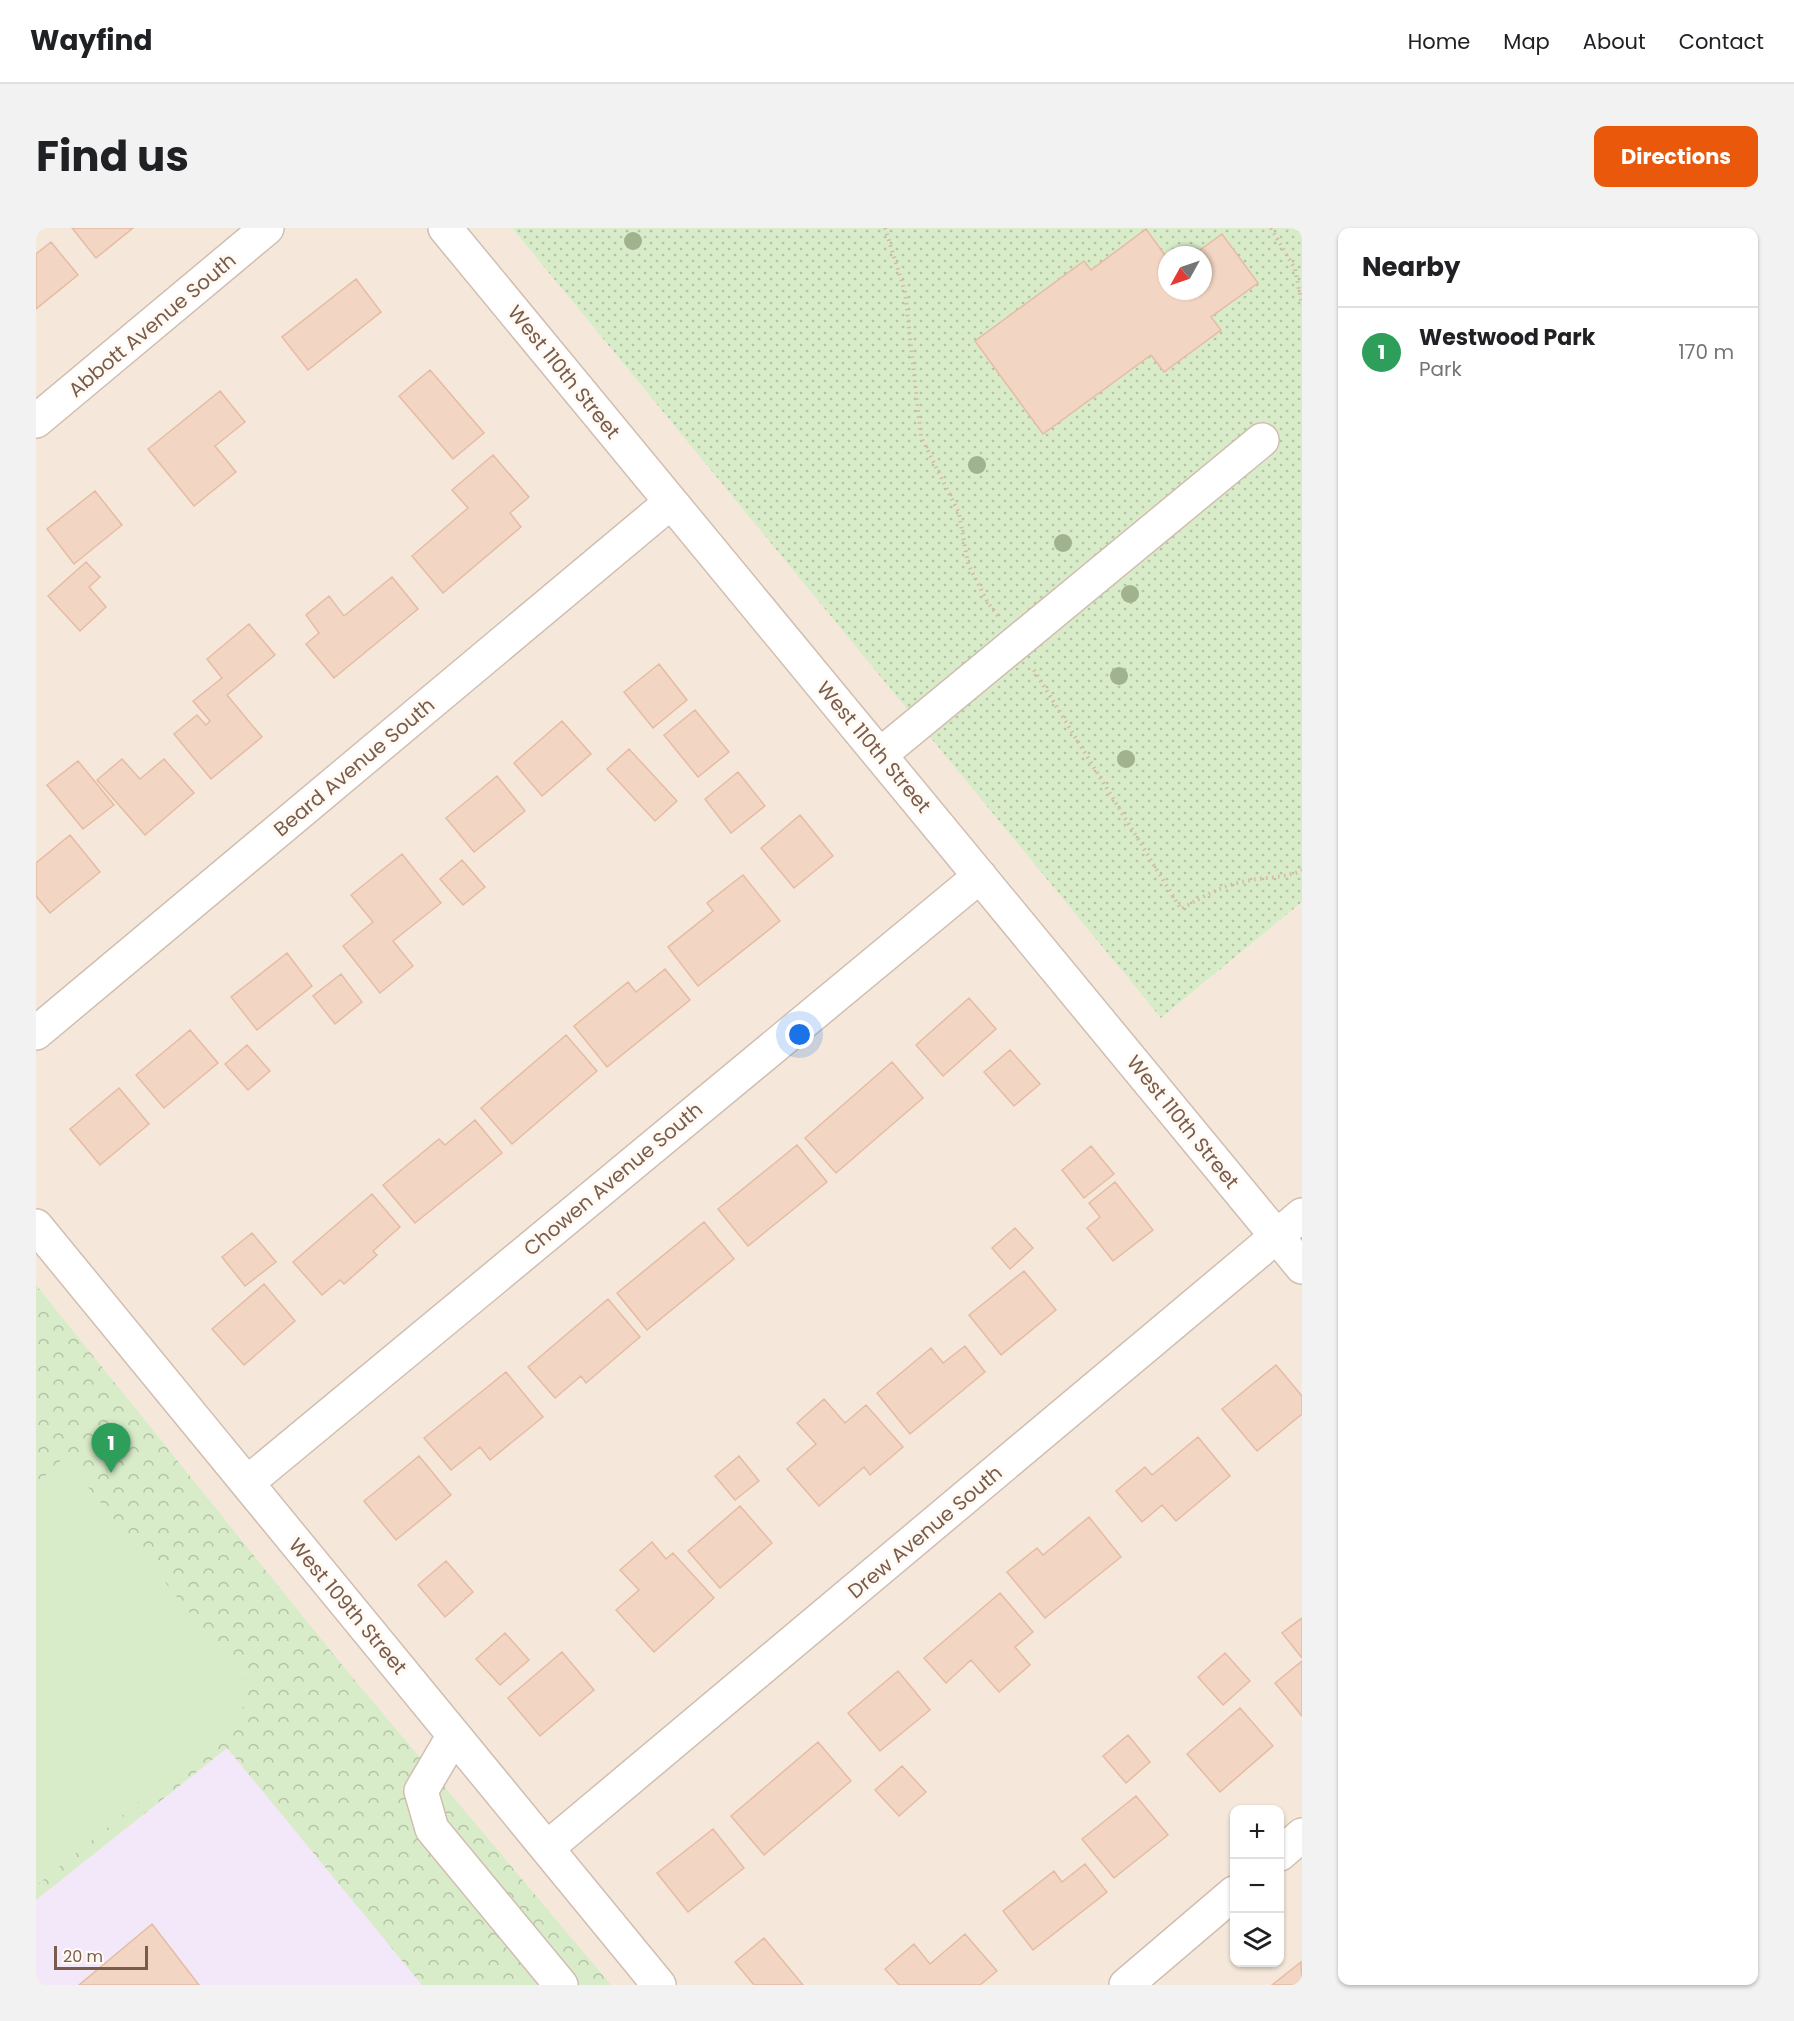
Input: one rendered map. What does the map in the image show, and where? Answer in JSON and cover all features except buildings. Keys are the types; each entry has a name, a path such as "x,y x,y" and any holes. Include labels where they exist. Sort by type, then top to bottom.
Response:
{"street":[{"name":"Abbott Avenue South","path":"36,421 267,228"},
{"name":"West 110th Street","path":"445,228 1302,1267"},
{"path":"880,755 1262,440"},
{"name":"Beard Avenue South","path":"36,1033 671,502"},
{"name":"Chowen Avenue South","path":"247,1484 980,876"},
{"name":"Drew Avenue South","path":"547,1848 1302,1215"},
{"name":"West 109th Street","path":"36,1226 659,1985"},
{"path":"454,1735 421,1791 432,1829 561,1985"},
{"path":"1284,1851 1302,1835"},
{"path":"1126,1985 1230,1896"}],"path":[{"path":"1270,228 1295,269 1302,305"}],"shaded area":[{"path":"36,228 512,228 1162,1017 1302,902 1302,1985 36,1985"},
{"path":"227,1748 422,1985 36,1985 36,1900"}],"green space":[{"path":"512,228 1302,228 1302,902 1161,1018"},
{"path":"36,1285 338,1660 611,1985 422,1985 227,1748 36,1900"},
{"path":"64,1457 248,1685 240,1719 36,1886 36,1485"}],"place":[{"name":"Westwood Park","path":"111,1473"}]}
